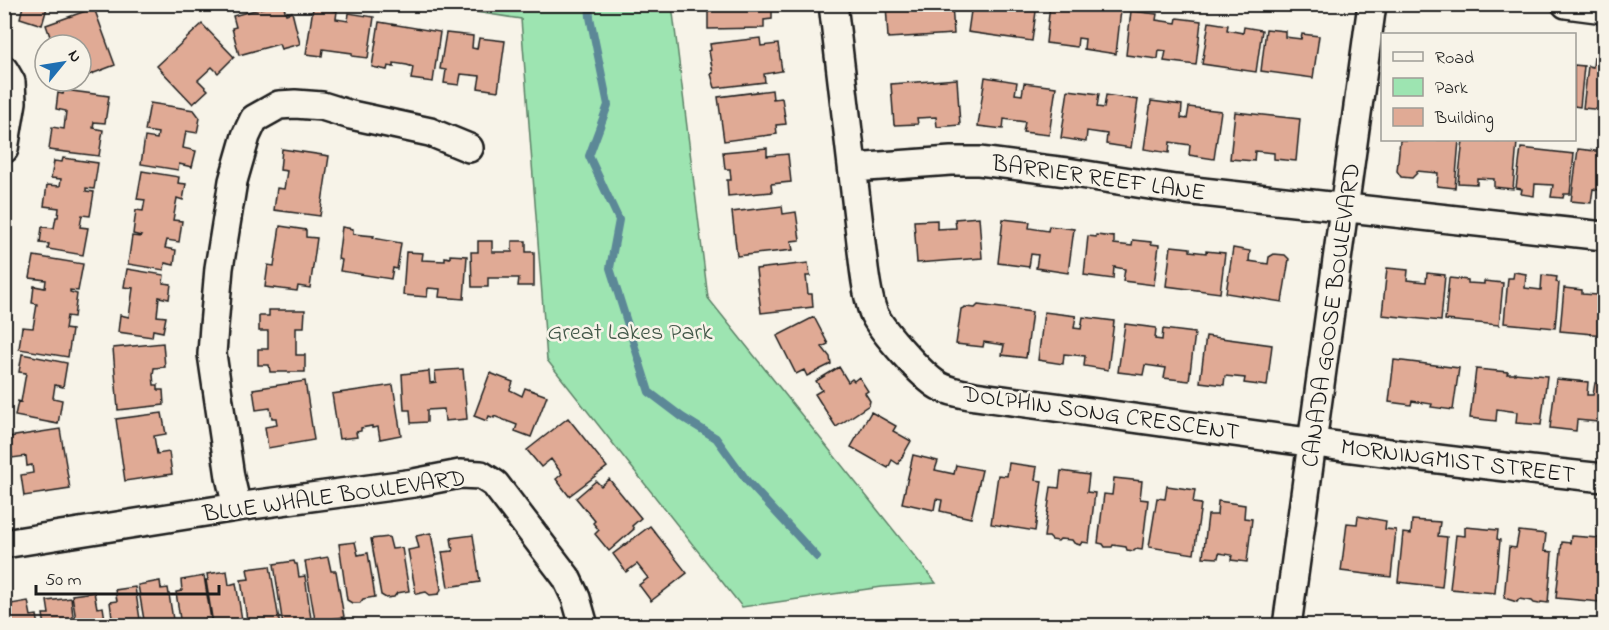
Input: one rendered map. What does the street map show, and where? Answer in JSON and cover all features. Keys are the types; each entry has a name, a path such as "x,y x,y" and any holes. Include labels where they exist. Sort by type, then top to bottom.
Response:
{"street":[{"name":"DOLPHIN SONG CRESCENT","path":"833,4 868,291 875,314 920,372 940,386 958,393 1312,442"},
{"name":"CANADA GOOSE BOULEVARD","path":"1287,626 1371,4"},
{"path":"1566,4 1605,9"},
{"path":"4,69 11,82 12,102 4,149"},
{"path":"237,507 230,477 212,354 219,268 233,181 246,136 254,119 279,105 322,106 351,115 430,132 469,148"},
{"name":"BARRIER REEF LANE","path":"853,168 979,161 1175,189 1605,236"},
{"name":"MORNINGMIST STREET","path":"1312,442 1498,467 1605,478"},
{"name":"BLUE WHALE BOULEVARD","path":"4,544 237,507 414,483 460,474 481,475 495,484 566,577 576,598 584,626"}],"green space":[{"name":"Great Lakes Park","path":"431,5 672,5 708,298 936,583 882,587 742,607 547,360 521,19"}],"building":[{"path":"17,4 48,4 42,25 20,18 23,6"},
{"path":"283,4 286,14 292,12 300,44 281,49 279,44 239,55 232,28 236,27 233,16"},
{"path":"708,4 772,4 772,19 764,20 764,28 708,29"},
{"path":"886,4 952,4 954,34 888,38"},
{"path":"972,4 1014,6 1014,4 1037,4 1032,41 968,32"},
{"path":"1050,4 1076,4 1076,8 1095,11 1096,7 1121,10 1116,54 1084,49 1085,39 1078,38 1077,47 1046,43"},
{"path":"94,8 115,65 93,73 93,33 49,33 46,25"},
{"path":"313,8 337,11 336,19 348,21 349,13 374,17 368,58 323,49 322,56 306,54"},
{"path":"1131,11 1157,14 1156,20 1176,23 1177,18 1201,21 1196,65 1164,61 1166,51 1159,50 1158,59 1126,55"},
{"path":"379,22 440,32 433,82 411,79 413,67 407,65 394,63 394,67 388,66 387,70 372,67"},
{"path":"1209,22 1228,25 1227,30 1243,33 1244,27 1262,30 1256,72 1202,64"},
{"path":"202,24 234,57 218,73 212,67 198,80 208,90 193,104 157,66"},
{"path":"1266,29 1285,31 1285,37 1301,39 1302,34 1319,36 1313,78 1261,71"},
{"path":"446,33 473,36 472,48 477,49 479,38 505,41 498,91 478,88 480,76 461,74 459,85 444,83 446,70 440,69"},
{"path":"760,38 761,46 778,44 782,71 764,74 765,82 715,88 711,74 713,73 710,44"},
{"path":"1594,57 1604,58 1604,110 1583,108 1588,66 1593,67"},
{"path":"1576,65 1584,66 1580,107 1576,106"},
{"path":"985,77 1017,82 1015,94 1022,95 1024,83 1056,87 1049,135 1023,132 1025,122 1004,119 1003,129 978,126"},
{"path":"957,79 960,125 937,127 936,117 917,118 918,124 894,125 891,84"},
{"path":"772,90 773,99 782,98 786,124 776,125 777,134 724,141 718,97"},
{"path":"1068,90 1099,94 1097,107 1104,108 1106,95 1138,100 1131,148 1106,144 1107,134 1087,131 1086,142 1061,138"},
{"path":"58,93 86,93 109,96 105,123 94,122 93,128 103,130 99,156 49,150 52,127 64,129 66,111 56,109"},
{"path":"1151,101 1182,105 1181,118 1187,119 1189,107 1221,111 1214,159 1189,155 1190,145 1170,142 1169,153 1144,149"},
{"path":"150,103 194,110 200,118 197,133 186,131 183,148 196,151 192,167 179,164 178,170 141,164 145,137 157,139 158,133 145,131"},
{"path":"1235,112 1300,119 1296,161 1274,159 1274,153 1255,151 1254,161 1230,159"},
{"path":"1400,141 1459,141 1455,188 1437,186 1438,173 1417,171 1412,178 1401,177 1397,171"},
{"path":"1463,141 1517,142 1513,189 1494,187 1494,179 1477,178 1477,184 1458,183"},
{"path":"767,148 767,156 788,154 791,182 771,184 772,192 728,196 727,180 731,180 730,169 725,169 723,152"},
{"path":"1521,148 1574,154 1570,194 1564,194 1563,198 1551,197 1553,185 1535,184 1534,196 1521,194 1522,189 1516,188"},
{"path":"282,149 329,156 320,216 274,210 277,188 284,189 287,171 280,170"},
{"path":"1578,149 1604,152 1604,191 1593,189 1591,203 1571,201"},
{"path":"63,158 98,163 94,189 86,188 86,191 94,192 90,216 82,215 80,227 88,228 83,255 48,249 49,244 40,243 42,227 54,228 56,217 58,217 59,208 44,206 47,185 60,186 61,179 51,178 54,161 62,162"},
{"path":"142,171 179,177 178,183 186,184 183,200 177,198 173,220 182,221 179,242 167,240 165,248 176,250 174,265 165,263 164,270 128,264 132,236 141,236 133,234 136,210 143,211 145,200 137,199"},
{"path":"782,206 783,214 796,212 800,240 791,241 793,250 737,256 732,212"},
{"path":"979,217 982,258 917,263 914,221 937,220 937,229 956,228 955,219"},
{"path":"1003,219 1030,222 1029,228 1048,231 1049,226 1074,229 1068,273 1036,268 1038,255 1031,254 1029,267 998,263"},
{"path":"280,226 306,230 306,237 317,238 310,288 298,286 297,291 265,287 268,265 274,266"},
{"path":"342,227 353,229 353,234 374,236 373,238 401,243 397,269 393,268 391,279 340,271 342,260 338,259"},
{"path":"1096,235 1114,237 1114,244 1132,246 1133,240 1159,245 1154,285 1123,281 1125,269 1114,267 1113,279 1084,275 1088,236 1096,237"},
{"path":"478,241 492,241 492,252 512,252 512,241 526,241 526,252 534,252 534,286 518,286 519,278 488,278 488,287 472,287 471,252 478,252"},
{"path":"1171,246 1190,248 1190,251 1225,253 1220,293 1166,286"},
{"path":"1233,248 1250,251 1249,261 1268,264 1269,257 1274,254 1285,255 1289,259 1282,302 1226,293"},
{"path":"406,252 423,253 422,260 445,261 445,257 450,258 450,255 467,256 464,299 439,297 440,289 428,288 427,297 403,295"},
{"path":"34,256 83,264 78,291 70,290 77,294 74,317 67,316 65,329 72,330 68,357 19,349 22,327 33,328 37,304 32,303 34,286 45,288 46,280 30,278"},
{"path":"808,263 810,276 806,276 808,294 812,294 813,307 761,313 756,269"},
{"path":"1387,268 1408,270 1407,280 1426,282 1427,273 1445,275 1441,321 1382,315"},
{"path":"127,269 164,275 163,283 171,284 169,299 159,297 157,316 166,317 163,332 153,330 152,337 118,332 120,315 129,317 133,288 124,287"},
{"path":"1514,272 1526,274 1525,288 1541,290 1542,275 1557,277 1556,282 1559,283 1555,328 1504,323 1508,278 1513,278"},
{"path":"1449,278 1468,280 1468,283 1484,284 1484,281 1503,283 1499,325 1445,320"},
{"path":"1564,288 1582,290 1582,294 1604,293 1604,335 1560,331"},
{"path":"978,305 1032,312 1026,358 1002,355 1004,345 984,342 983,347 956,344 961,309 975,308"},
{"path":"269,310 305,310 304,327 296,327 296,355 305,355 305,372 270,372 269,365 258,365 258,349 268,349 268,331 259,331 259,316 269,316"},
{"path":"1044,312 1076,316 1074,328 1081,329 1083,317 1114,321 1108,370 1084,366 1085,356 1064,354 1063,364 1038,360"},
{"path":"814,317 828,344 822,347 830,357 831,364 807,376 804,370 796,374 777,336"},
{"path":"1125,324 1156,328 1155,339 1162,340 1163,329 1195,333 1189,381 1164,378 1166,368 1145,365 1143,375 1118,372"},
{"path":"1206,336 1272,345 1267,386 1244,383 1245,378 1225,376 1224,385 1200,382"},
{"path":"163,343 165,367 154,368 153,375 154,385 158,385 158,390 163,390 164,405 118,410 113,348"},
{"path":"22,354 67,363 63,387 55,385 53,398 62,400 58,424 15,416 18,401 21,402 26,373 19,372"},
{"path":"1394,360 1459,368 1453,410 1412,401 1411,405 1389,402"},
{"path":"839,367 848,382 859,377 868,391 865,393 870,401 869,405 836,427 815,394 822,390 816,381"},
{"path":"463,369 467,419 445,421 444,409 427,410 427,422 411,423 410,410 404,410 402,374 429,371 430,383 436,382 435,371"},
{"path":"1476,369 1508,372 1507,374 1547,376 1541,425 1516,423 1517,412 1497,409 1496,421 1470,418"},
{"path":"490,373 513,382 510,390 522,396 525,388 547,396 531,437 515,431 517,425 494,416 494,418 489,416 487,421 474,416"},
{"path":"1556,379 1588,382 1587,395 1593,395 1595,383 1604,384 1604,433 1597,432 1598,422 1577,420 1576,431 1550,428"},
{"path":"305,381 314,440 268,448 265,427 277,425 276,418 272,418 270,408 256,410 253,389"},
{"path":"393,385 401,435 380,439 378,427 372,428 372,426 361,428 361,431 356,432 357,437 339,439 332,394"},
{"path":"871,412 896,426 893,431 911,441 898,464 892,460 888,468 851,447"},
{"path":"162,413 166,434 154,436 157,454 169,452 172,474 125,481 116,419"},
{"path":"568,418 607,467 569,496 556,479 562,474 551,459 541,467 527,450"},
{"path":"60,429 70,489 24,496 21,475 33,473 32,465 27,466 26,456 12,458 9,437"},
{"path":"913,455 938,461 935,470 954,474 956,465 982,470 971,518 940,511 942,500 936,499 934,510 902,503"},
{"path":"1009,463 1037,467 1035,480 1042,481 1035,531 991,524 998,475 1007,476"},
{"path":"1061,471 1089,475 1087,492 1095,493 1089,543 1082,542 1080,545 1072,540 1060,539 1058,541 1044,537 1051,487 1059,488"},
{"path":"1114,478 1142,481 1140,499 1148,500 1142,550 1127,550 1126,547 1113,545 1105,547 1098,543 1104,494 1112,495"},
{"path":"609,479 641,518 632,526 634,529 609,551 595,534 599,530 593,523 595,521 576,498 596,481 601,486"},
{"path":"1167,486 1195,490 1193,503 1201,504 1194,554 1149,547 1157,498 1165,499"},
{"path":"1218,501 1245,505 1244,518 1252,519 1247,562 1231,560 1232,555 1219,553 1218,558 1203,557 1208,515 1217,515"},
{"path":"1358,516 1386,521 1385,529 1396,530 1391,577 1341,571 1347,523 1357,524"},
{"path":"1412,520 1440,522 1438,536 1447,537 1442,587 1398,582 1403,533 1411,534"},
{"path":"650,526 687,573 651,601 639,585 648,578 637,564 626,572 613,554"},
{"path":"1465,527 1498,530 1497,539 1500,540 1495,593 1450,589 1456,535 1465,536"},
{"path":"1519,531 1546,534 1544,551 1552,552 1548,603 1539,604 1519,599 1517,602 1504,598 1509,547 1516,548"},
{"path":"431,533 441,589 439,594 430,595 426,592 416,594 408,550 419,548 416,536"},
{"path":"473,535 480,582 448,587 442,552 453,551 451,538"},
{"path":"1571,536 1599,538 1598,552 1604,552 1600,602 1556,598 1562,542 1570,543"},
{"path":"389,537 392,549 402,548 409,591 386,598 381,595 371,539"},
{"path":"355,542 358,555 368,553 375,597 363,599 360,603 347,600 339,544"},
{"path":"328,557 331,571 336,571 344,617 332,619 332,626 316,626 305,561"},
{"path":"294,561 297,564 299,577 305,576 312,626 293,626 293,624 283,626 274,564"},
{"path":"270,566 280,626 248,626 241,580 249,579 247,569"},
{"path":"227,571 229,585 236,583 243,626 213,624 207,574"},
{"path":"204,576 212,626 181,626 176,592 182,591 181,580"},
{"path":"160,581 161,589 168,588 174,626 145,626 138,585"},
{"path":"135,587 141,626 113,626 110,602 117,601 115,590"},
{"path":"94,592 97,608 103,607 106,626 77,626 72,595"},
{"path":"71,598 74,626 45,626 43,614 49,614 47,601"},
{"path":"28,601 31,616 37,615 39,626 9,626 5,605"}],"waterway":[{"path":"589,4 608,105 589,156 619,220 610,268 649,392 682,417 716,438 748,482 817,557"}]}
